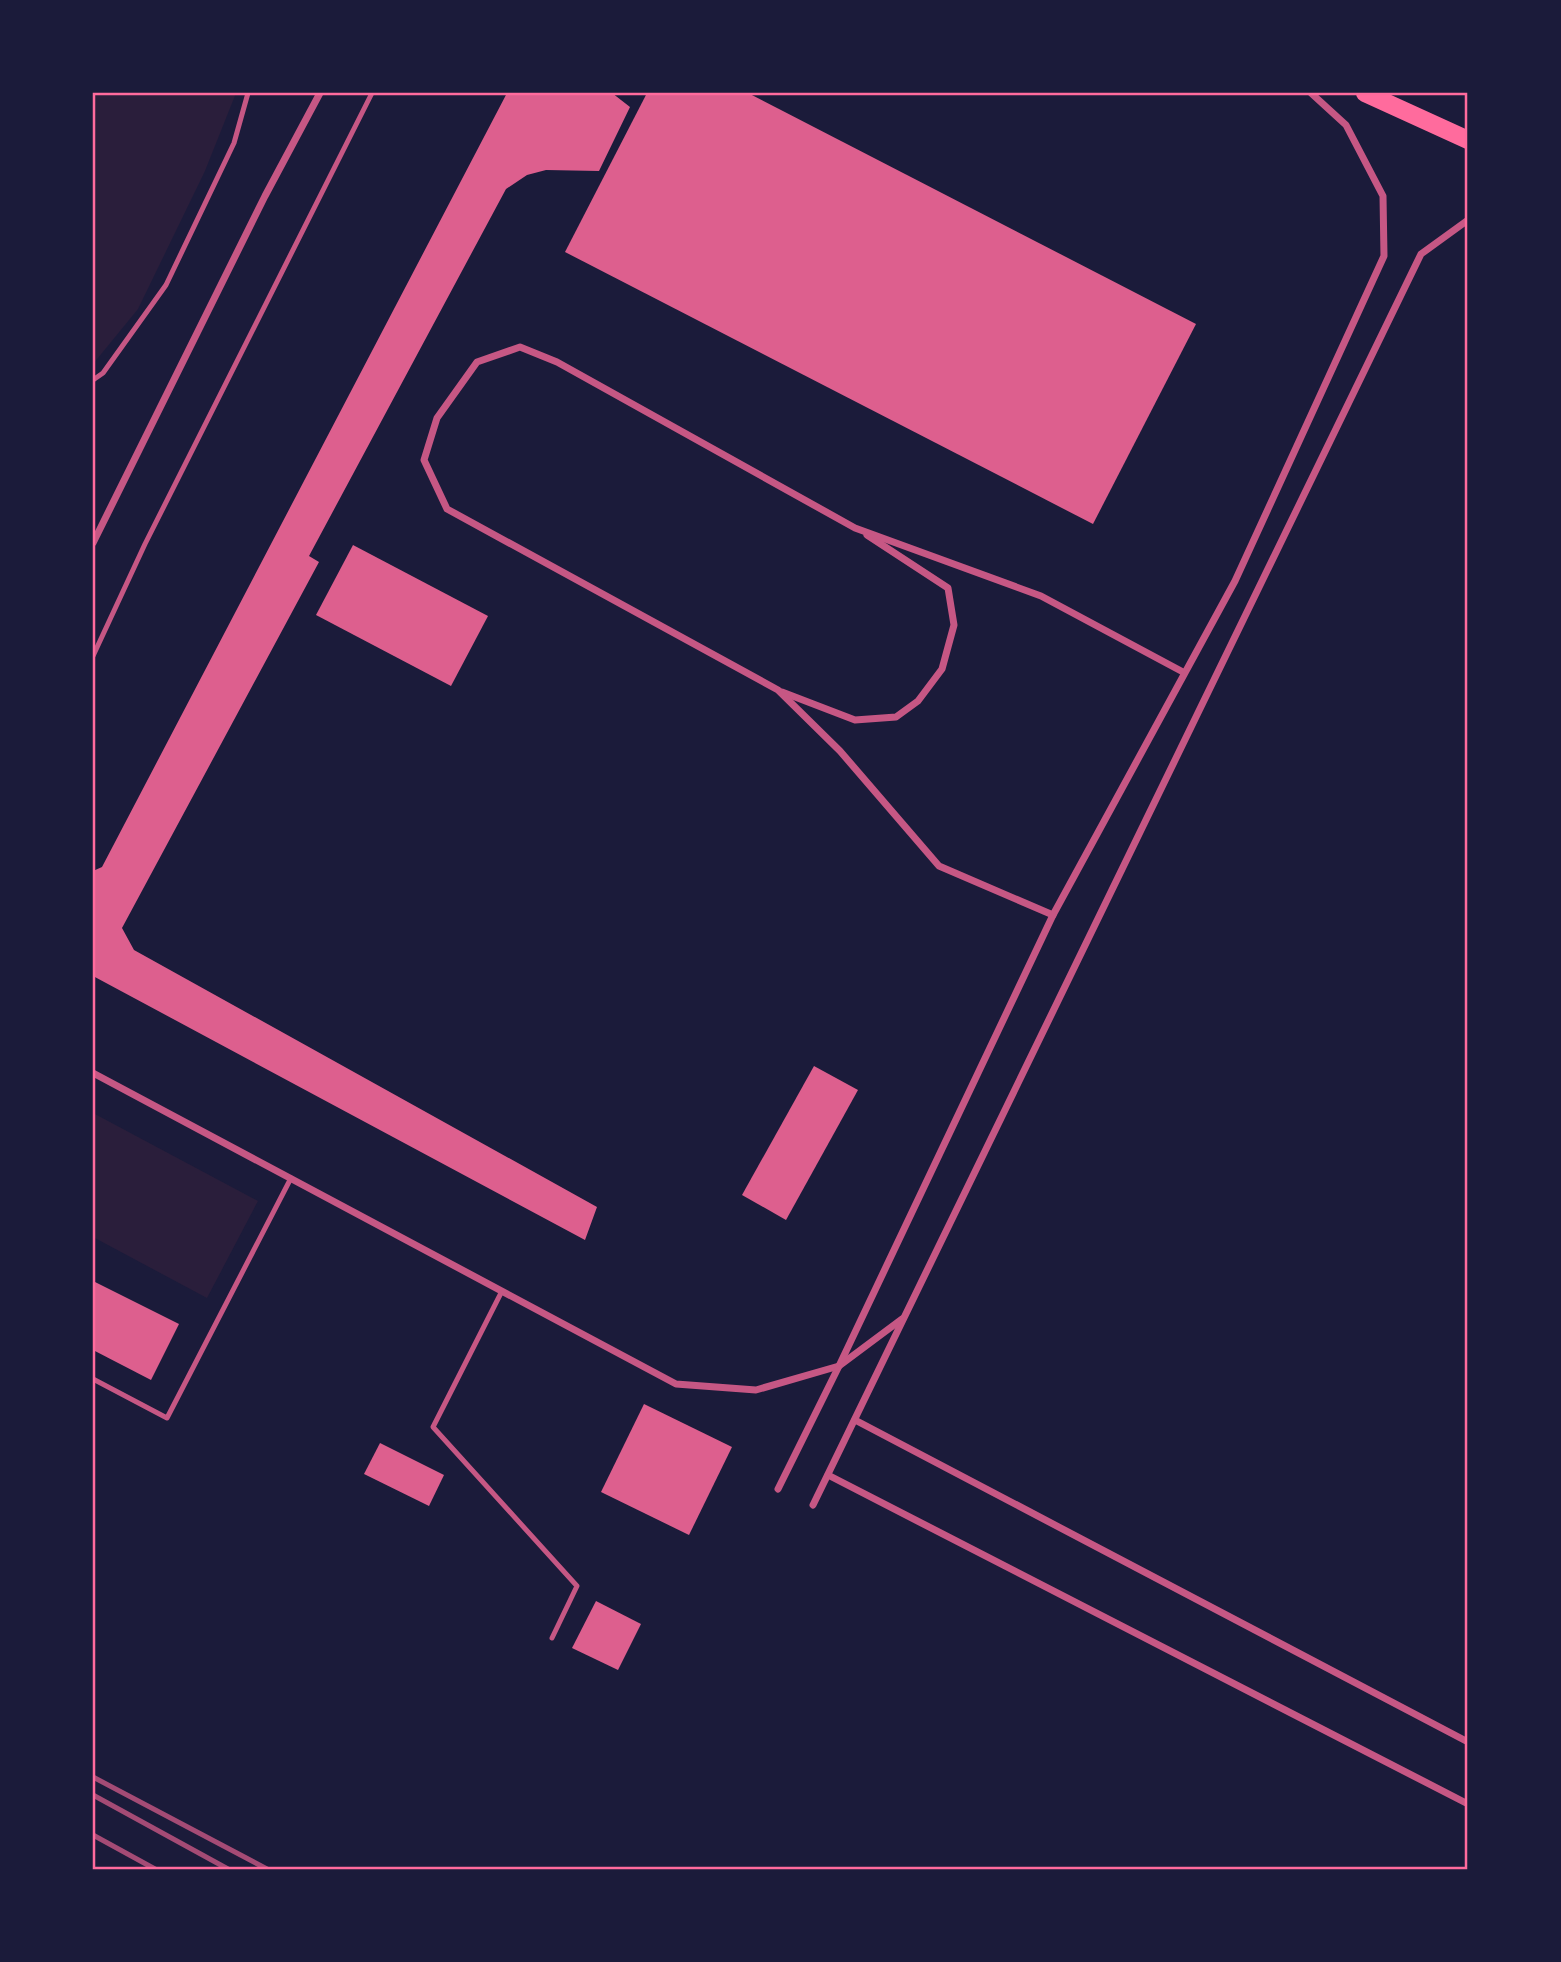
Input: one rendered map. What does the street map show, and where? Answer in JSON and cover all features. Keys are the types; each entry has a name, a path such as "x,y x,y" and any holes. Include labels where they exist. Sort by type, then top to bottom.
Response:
{"main road":[{"path":"1364,93 1468,139"}],"street":[{"path":"93,543 265,196 320,93"},
{"path":"778,1489 1053,915 1183,672 1235,581 1384,256 1382,197 1346,125 1311,93"},
{"path":"813,1505 1421,254 1468,220"},
{"path":"520,347 557,362 855,528 948,588 954,625 942,669 918,701 896,717 855,720 778,690 447,509 424,460 438,418 477,362 520,347"},
{"path":"855,528 1041,596 1183,672"},
{"path":"778,690 840,751 939,866 1053,915"},
{"path":"93,1073 676,1384 756,1390 839,1366 904,1318"},
{"path":"855,1420 1468,1742"},
{"path":"828,1475 1468,1804"}],"lane":[{"path":"93,380 103,373 166,285 234,143 248,93"},
{"path":"93,656 145,544 372,93"},
{"path":"93,1379 167,1418 291,1178"},
{"path":"502,1291 433,1427 577,1586 552,1638"}],"shaded area":[{"path":"93,93 236,93 205,171 138,309 93,364"},
{"path":"93,1113 258,1201 207,1298 93,1237"}],"building":[{"path":"507,93 612,93 630,107 599,171 546,170 527,175 506,189 309,556 319,562 122,928 134,950 597,1207 585,1240 93,976 93,871 102,867"},
{"path":"647,93 748,93 1196,324 1093,524 565,252"},
{"path":"353,545 488,616 451,686 316,615"},
{"path":"814,1066 858,1090 786,1220 742,1195"},
{"path":"93,1281 179,1324 151,1380 93,1350"},
{"path":"644,1404 732,1447 689,1535 601,1492"},
{"path":"380,1443 444,1475 429,1506 364,1474"},
{"path":"596,1601 641,1624 618,1670 572,1648"}],"railway":[{"path":"93,1777 267,1869"},
{"path":"93,1795 228,1869"},
{"path":"93,1835 155,1869"}]}
